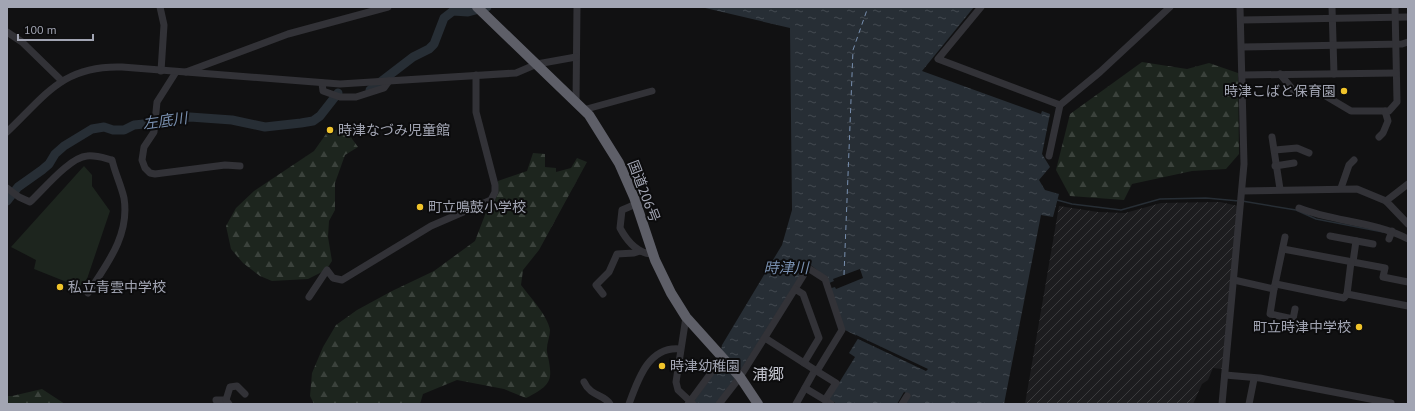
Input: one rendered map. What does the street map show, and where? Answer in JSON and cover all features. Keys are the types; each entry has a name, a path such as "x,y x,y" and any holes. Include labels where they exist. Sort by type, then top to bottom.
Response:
{"highway":[{"name":"国道206号","path":"480,10 580,106 616,157 636,204 653,254 671,293 686,317 718,355 740,377 758,404"}],"street":[{"path":"160,7 164,25 161,70"},
{"path":"184,73 288,34 388,7"},
{"path":"577,7 576,57 580,106 652,90"},
{"path":"981,7 938,59 1060,105"},
{"path":"1222,404 1244,164 1240,7"},
{"path":"1332,7 1334,74"},
{"path":"1280,74 1294,91 1324,95 1352,111 1389,111 1397,102 1395,7"},
{"path":"1049,156 1060,105 1166,8"},
{"path":"1241,20 1408,17"},
{"path":"7,32 22,42 62,81"},
{"path":"1242,47 1395,44 1408,42"},
{"path":"8,130 62,81 73,74 95,68 116,67 322,83 368,82 516,72 537,64 576,57"},
{"path":"176,72 157,102 154,132 144,147 142,160 145,168 150,173 155,174 225,165 240,166"},
{"path":"1242,75 1396,73"},
{"path":"309,297 327,270 334,278 342,280 431,226 491,200 495,192 495,185 476,112 476,75"},
{"path":"322,83 323,91 340,97 356,96 384,88 392,80"},
{"path":"1379,137 1383,133 1388,121 1385,111"},
{"path":"1272,137 1280,190"},
{"path":"1275,150 1297,148 1309,153"},
{"path":"8,189 19,197 30,202 70,163 86,155 99,156 112,160 124,196 126,216 112,256 88,293"},
{"path":"1341,188 1349,165 1354,160"},
{"path":"1276,166 1294,163"},
{"path":"1386,201 1408,184"},
{"path":"1242,191 1341,188 1362,190 1386,201 1408,224"},
{"path":"636,204 622,210 619,223 621,231 640,251 645,254 653,254"},
{"path":"1299,208 1317,215 1392,231 1408,239"},
{"path":"1389,239 1392,231"},
{"path":"1330,236 1374,244"},
{"path":"1285,237 1270,314 1293,319 1295,309"},
{"path":"1234,280 1344,298 1347,294 1356,241"},
{"path":"1283,249 1385,268 1383,277 1408,282"},
{"path":"603,294 596,285 608,272 617,254 634,253 640,251"},
{"path":"719,404 740,377 808,268 825,279 842,330 796,404"},
{"path":"795,289 804,294 819,338 804,363"},
{"path":"1347,294 1408,306"},
{"path":"686,317 680,349 676,387 690,403 718,355"},
{"path":"765,338 836,383 828,402 805,388"},
{"path":"628,404 650,360 670,348 680,349"},
{"path":"1225,375 1391,403"},
{"path":"1249,404 1254,379"},
{"path":"584,382 591,393 606,400 610,404"},
{"path":"216,400 228,402 230,387 236,386 245,394"},
{"path":"902,404 907,396"}],"shaded area":[{"path":"1220,202 1238,206 1222,369 1213,368 1208,380 1202,384 1193,404 1025,404 1059,206 1098,212 1125,213 1161,203"}],"green space":[{"path":"1142,62 1187,69 1209,63 1238,73 1239,154 1226,169 1192,171 1132,184 1124,200 1070,196 1056,170 1070,114"},
{"path":"338,129 350,136 358,147 345,155 335,183 335,210 329,221 328,237 332,261 326,270 308,279 272,281 260,276 243,263 231,249 226,226 236,208 254,191 314,151 326,134"},
{"path":"533,153 545,154 545,167 556,168 556,172 571,168 577,158 587,162 539,250 523,270 521,285 546,319 550,330 547,349 550,375 546,385 526,398 504,389 457,380 423,394 420,404 314,404 310,396 312,373 323,347 336,325 357,310 434,271 475,241 498,181 527,171"},
{"path":"84,166 92,175 92,186 110,211 87,279 79,287 34,269 36,260 11,247"},
{"path":"42,389 65,404 7,404 7,396"}],"water":[{"name":"時津川","path":"701,7 974,7 922,71 1041,114 1042,111 1050,114 1042,154 1050,167 1039,180 1045,190 1059,194 1053,217 1041,215 1004,404 904,404 910,395 904,392 897,404 837,404 829,399 855,357 849,353 859,337 845,330 826,277 808,263 732,384 717,404 692,404 718,368 722,345 782,245 792,210 790,28"}],"pier":[{"path":"860,269 863,278 836,289 835,287 828,289 827,284 834,281 833,279"},
{"path":"856,335 928,369 926,371 856,338"}],"waterway":[{"name":"左底川","path":"370,90 413,57 429,49 434,44 444,18 453,11 468,12 487,7"},
{"name":"左底川","path":"7,201 18,187 49,164 55,154 64,146 92,129 104,127 113,130 124,130 134,125 164,122 190,117 232,120 265,127 301,123 313,121 320,116 338,93"},
{"path":"1057,200 1072,204 1121,210 1160,199 1206,198 1239,201"},
{"path":"1242,201 1296,210 1316,219 1383,232"}],"ferry route":[{"path":"844,275 853,50 868,7"}],"place":[{"name":"時津こばと保育園","path":"1344,91"},
{"name":"時津なづみ児童館","path":"330,130"},
{"name":"町立鳴鼓小学校","path":"420,207"},
{"name":"私立青雲中学校","path":"60,287"},
{"name":"町立時津中学校","path":"1359,327"},
{"name":"時津幼稚園","path":"662,366"}],"district":[{"name":"浦郷","path":"768,374"}]}
